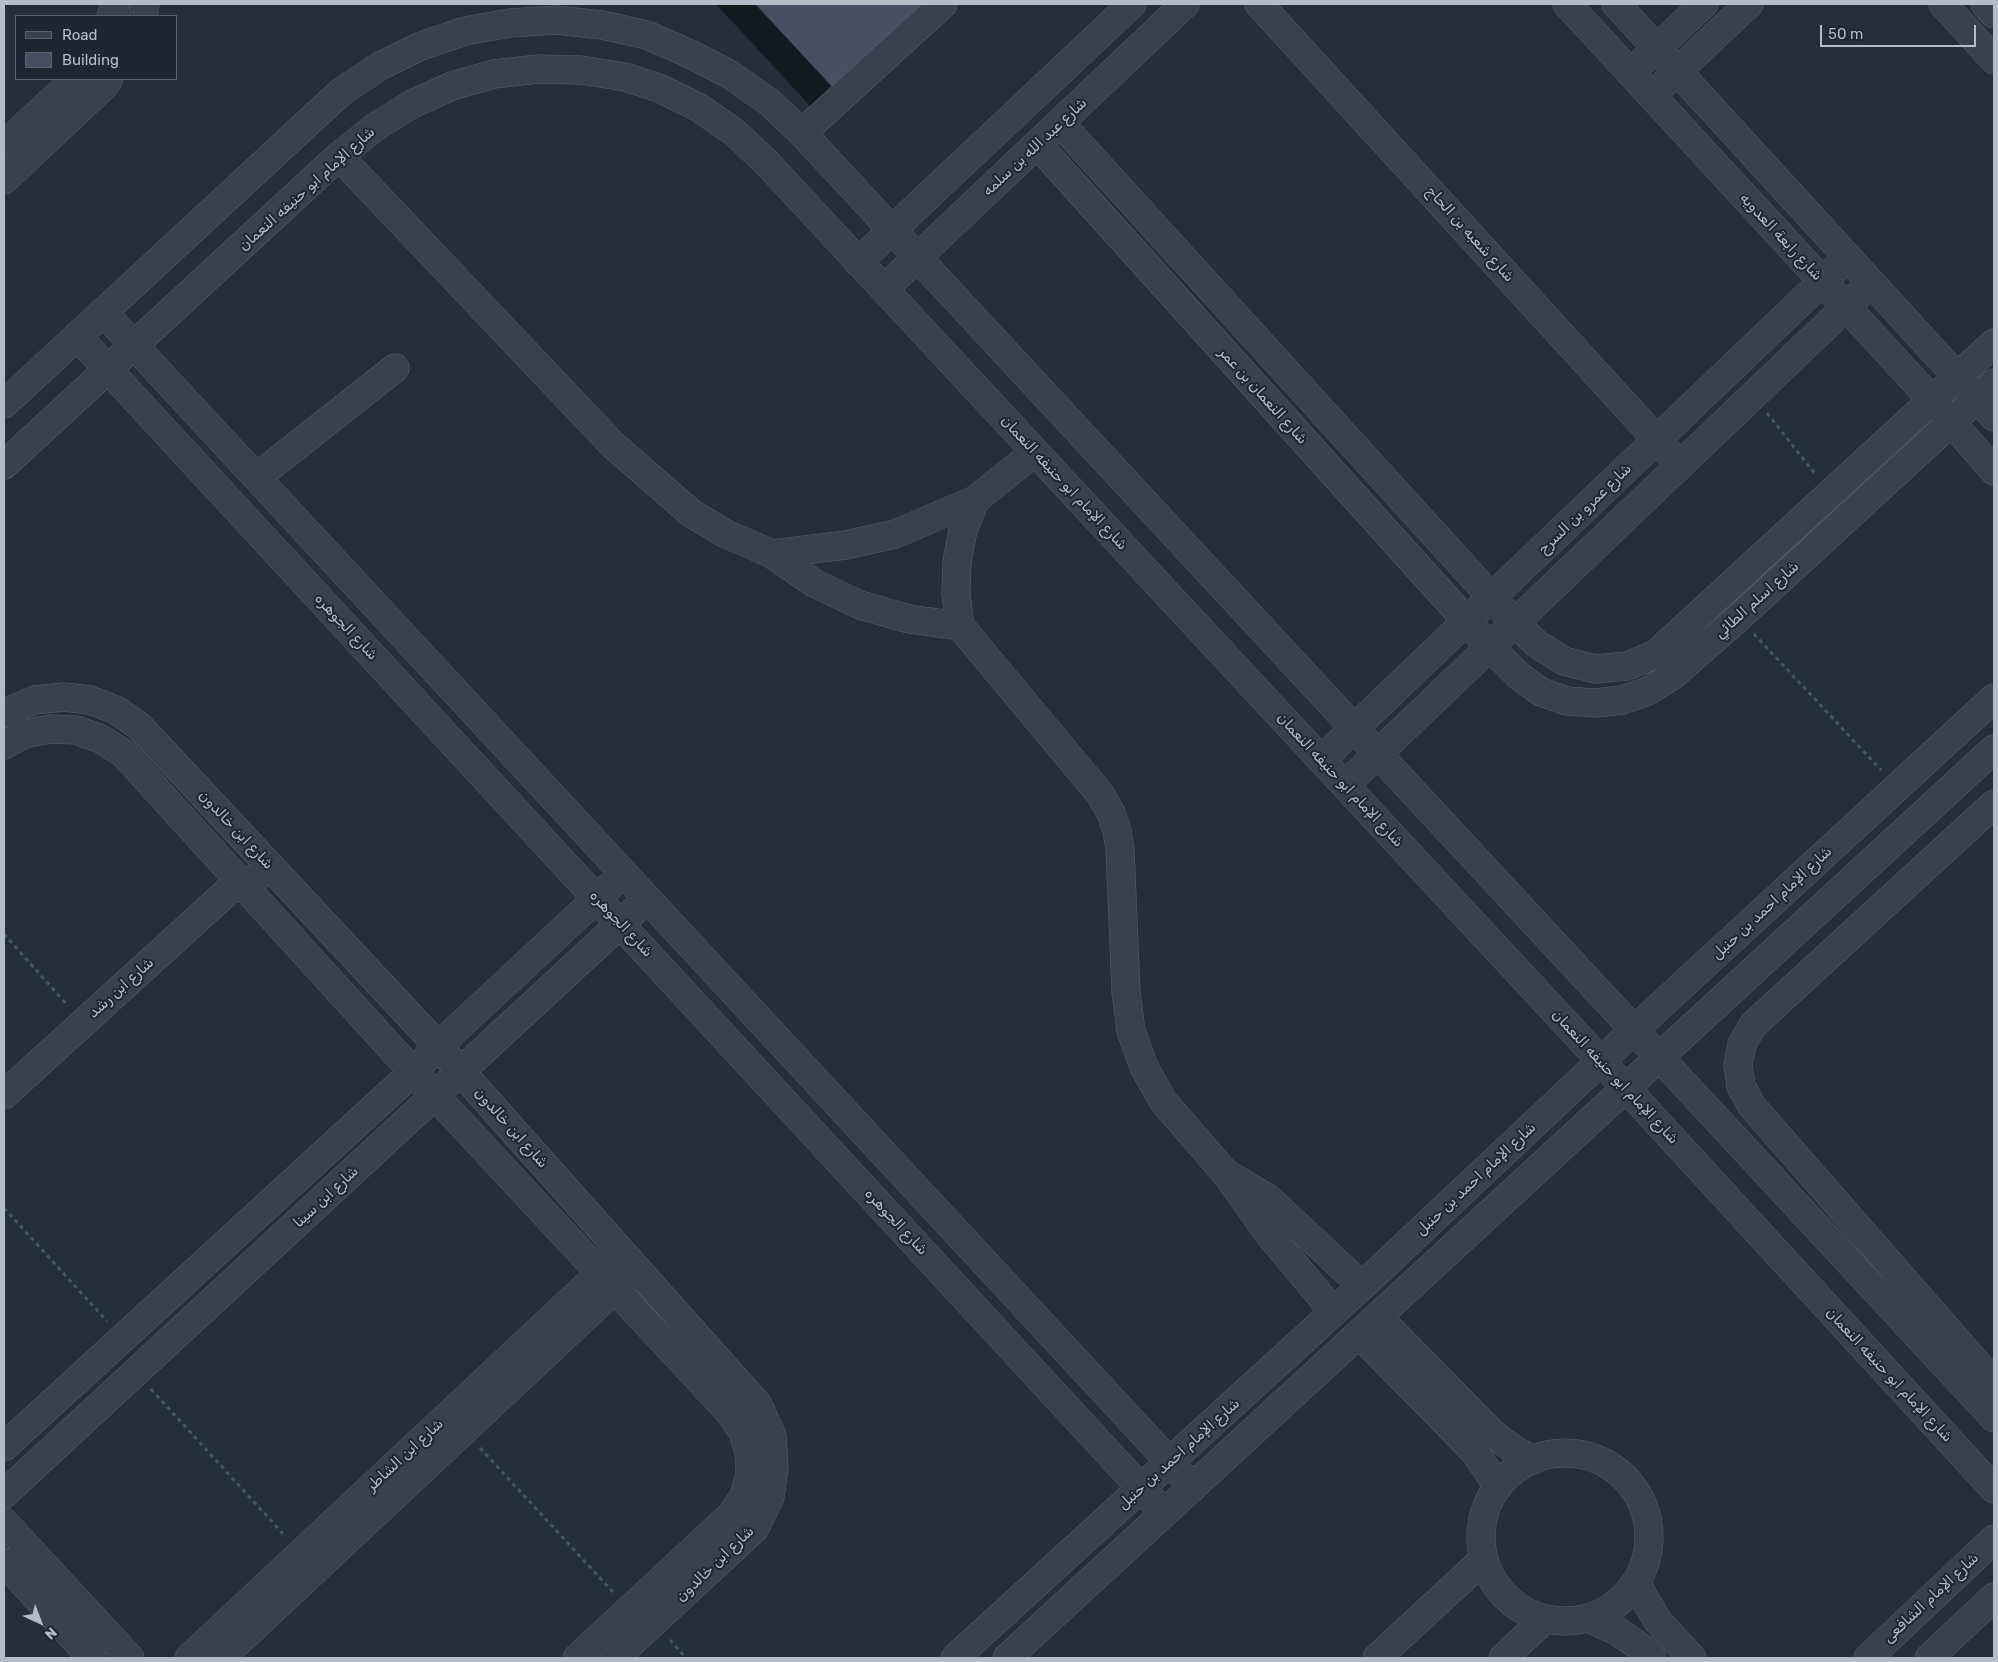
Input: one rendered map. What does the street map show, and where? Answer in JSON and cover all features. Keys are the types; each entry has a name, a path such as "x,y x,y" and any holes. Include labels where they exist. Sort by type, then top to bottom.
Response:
{"street":[{"path":"802,133 943,4"},
{"path":"858,262 1132,4"},
{"name":"شارع عبد الله بن سلمه","path":"884,289 1185,4"},
{"name":"شارع شعبه بن الحاج","path":"1259,4 1680,465"},
{"name":"شارع رابعة العدويه","path":"1567,4 1952,421 1994,471"},
{"path":"1616,4 1958,376 1989,399"},
{"path":"1630,73 1704,4"},
{"path":"1652,96 1749,4"},
{"path":"1943,4 1994,60"},
{"path":"1985,4 1994,14"},
{"path":"4,404 341,92 388,62 421,46 465,31 510,23 556,20 602,25 647,35 690,54 731,75 769,102 802,133 1994,1418"},
{"name":"شارع الإمام ابو حنيفه النعمان","path":"4,465 109,370 338,156 375,127 412,104 452,86 494,74 538,69 581,70 625,77 659,88 698,108 734,132 766,162 1626,1088 1994,1489"},
{"path":"4,145 74,80"},
{"path":"4,180 108,80"},
{"path":"1060,123 1515,622"},
{"name":"شارع النعمان بن عمر","path":"1037,144 1490,646"},
{"path":"338,156 613,445 691,513 726,534 772,554 814,583 860,605 909,620 960,626"},
{"name":"شارع عمرو بن السرح","path":"1321,760 1848,258"},
{"path":"1344,785 1871,283"},
{"path":"103,312 1193,1487"},
{"name":"شارع الجوهره","path":"78,336 1164,1513"},
{"name":"شارع اسلم الطائي","path":"1515,622 1537,644 1564,661 1595,669 1627,666 1656,654 1994,343"},
{"path":"257,477 395,368"},
{"name":"شارع اسلم الطائي","path":"1490,646 1519,676 1541,692 1567,700 1595,703 1622,700 1648,691 1672,676 1738,618 1952,421 1989,399"},
{"path":"772,554 846,545 895,534 975,500 1035,452"},
{"path":"975,500 963,530 956,562 956,594 960,626 1100,794 1111,813 1120,849 1126,992 1131,1031 1144,1067 1163,1101 1228,1176 1263,1226 1334,1312"},
{"name":"شارع ابن خالدون","path":"4,714 35,700 63,697 90,700 116,710 139,726 438,1046 758,1405 772,1436 774,1467 770,1496 755,1528 638,1619 577,1658"},
{"name":"شارع الإمام احمد بن حنبل","path":"955,1658 1334,1312 1634,1030 1994,698"},
{"name":"شارع ابن خالدون","path":"4,745 24,734 50,729 76,730 102,739 123,753 435,1096 731,1414 743,1432 749,1453 750,1475 744,1496 732,1514 638,1619 615,1658"},
{"path":"1006,1658 1994,749"},
{"path":"1994,804 1753,1025 1742,1044 1738,1065 1741,1086 1751,1105 1994,1383"},
{"name":"شارع ابن رشد","path":"4,1095 239,881 254,880 260,876 260,856"},
{"path":"4,1447 413,1072 438,1046 624,873"},
{"name":"شارع ابن سينا","path":"4,1494 647,899"},
{"path":"1228,1176 1249,1186 1269,1199 1362,1286"},
{"name":"شارع ابن الشاطر","path":"221,1658 454,1429 630,1260"},
{"path":"1369,1325 1493,1434 1512,1448 1534,1460"},
{"path":"1369,1325 1475,1452 1498,1487"},
{"name":"شارع ابن الشاطر","path":"189,1658 300,1553 454,1429"},
{"path":"1559,1453 1585,1455 1609,1465 1629,1482 1643,1505 1649,1530 1647,1556 1637,1580 1628,1593 1616,1604 1588,1618 1567,1621 1546,1619 1528,1613 1507,1597 1490,1576 1484,1559 1482,1534 1486,1509 1498,1487 1514,1471 1534,1460 1559,1453"},
{"path":"4,1522 130,1658"},
{"name":"شارع الإمام الشافعى","path":"1868,1658 1994,1539"},
{"path":"1377,1658 1484,1559"},
{"path":"4,1562 92,1658"},
{"path":"1637,1580 1642,1594 1657,1620 1692,1658"},
{"path":"1930,1658 1994,1597"},
{"path":"1588,1618 1617,1631 1637,1644 1652,1658"},
{"path":"1502,1658 1546,1619"}],"path":[{"path":"1754,394 1778,429 1831,493"},
{"path":"1738,618 1897,787"},
{"path":"4,934 83,1023"},
{"path":"4,1208 122,1338"},
{"path":"136,1372 300,1553"},
{"path":"454,1429 638,1619"}],"building":[{"path":"755,4 924,4 833,88"}]}
